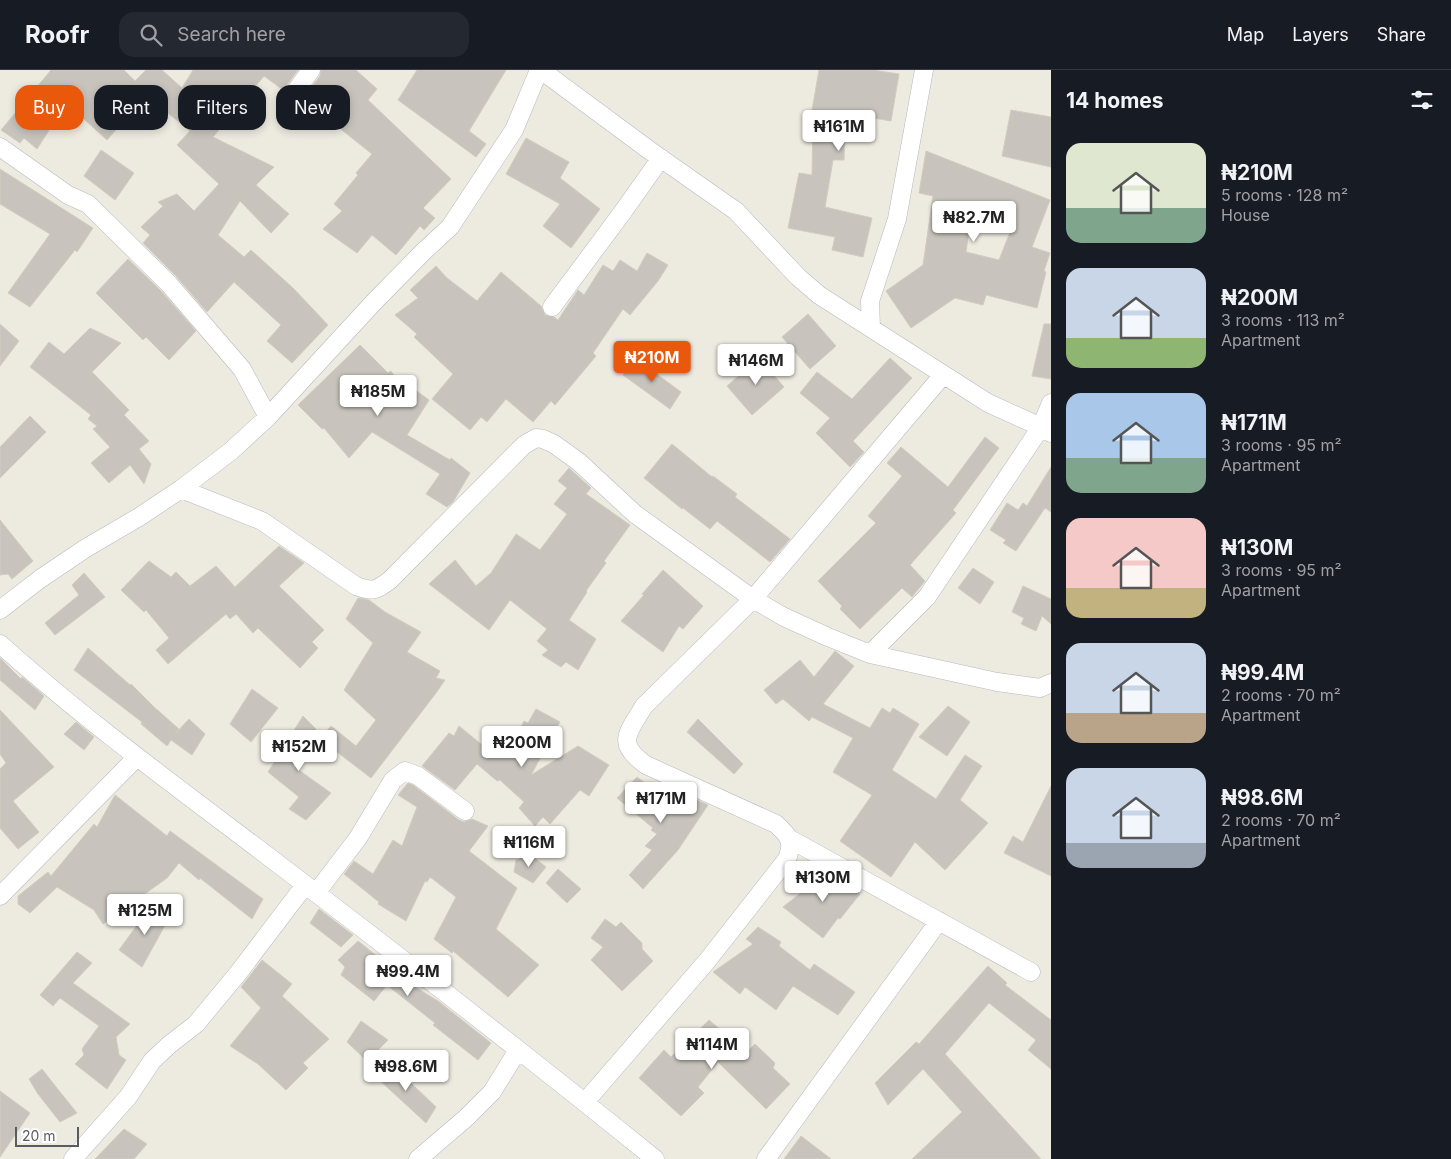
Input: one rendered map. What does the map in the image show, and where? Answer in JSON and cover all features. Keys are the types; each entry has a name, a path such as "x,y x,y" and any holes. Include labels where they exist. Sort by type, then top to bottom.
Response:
{"street":[{"path":"300,85 311,70"},
{"path":"0,610 40,579 86,548 139,517 181,489 231,451 268,417 373,303 450,227 514,130 540,70 736,211 798,277 819,295 988,403 1046,430"},
{"path":"871,328 870,300 897,219 924,70"},
{"path":"0,148 68,195 88,204 169,284 242,369 268,417"},
{"path":"552,307 661,158"},
{"path":"847,313 870,300"},
{"path":"943,375 752,599 644,706 627,738 627,746 631,754 646,765 776,824 788,838 1031,972"},
{"path":"870,654 927,597 1046,430 1051,404"},
{"path":"181,489 262,521 356,586 368,590 377,590 390,580 524,445 536,438 543,439 554,444 579,462 635,514 752,599 793,621 870,654 997,682 1047,686"},
{"path":"0,644 30,671 138,757 585,1102 655,1159"},
{"path":"0,896 138,757"},
{"path":"73,1159 128,1097 152,1061 196,1024 310,889 358,838 393,780 405,771 418,776 465,811"},
{"path":"585,1102 707,962 787,859 791,848 788,838"},
{"path":"766,1159 939,921"},
{"path":"418,1159 466,1118 492,1092 518,1050"}],"building":[{"path":"51,70 124,70 135,81 146,70 162,70 179,85 178,121 168,113 168,85 94,85 94,128 84,119 84,85 38,85"},
{"path":"193,70 298,70 287,85 276,85 264,76 256,85 184,85"},
{"path":"321,70 356,70 377,89 368,100 451,179 423,208 435,218 424,230 420,226 396,255 372,235 357,253 323,229 342,211 334,204 358,175 356,173 372,154 342,130 350,130 350,85 313,85 320,76"},
{"path":"417,70 506,70 469,131 486,144 476,157 398,100"},
{"path":"819,70 873,70 899,74 891,121 845,113 844,160 833,160 825,207 872,218 863,257 832,250 835,237 788,228 799,173 812,175 813,116 811,116"},
{"path":"1011,110 1051,117 1051,167 1002,156"},
{"path":"15,113 15,130 49,130 37,149 24,138 20,143 1,130"},
{"path":"96,130 116,130 107,140"},
{"path":"189,130 219,130 213,137 274,167 256,185 289,214 271,233 240,201 218,235 244,257 251,250 293,288 328,325 292,363 267,341 281,325 234,282 207,312 177,277 143,243 150,235 141,227 163,206 158,202 177,194 194,211 219,184 177,145 190,131"},
{"path":"526,138 569,162 560,178 600,209 571,248 543,226 560,204 506,174"},
{"path":"101,150 134,173 115,200 84,176"},
{"path":"926,151 1050,200 1032,247 1050,253 1044,271 1046,272 1037,308 986,295 983,305 955,298 911,328 886,291 923,265 933,196 919,193","holes":["973,203 1014,210 1008,225 1012,227 999,260 966,252"]},
{"path":"0,169 93,228 77,252 75,250 30,307 8,293 50,234 0,204"},
{"path":"647,253 668,265 658,281 630,315 623,309 593,353 596,356 555,405 551,401 533,422 506,399 487,422 481,417 470,430 432,399 453,374 414,337 417,334 395,315 418,298 410,290 436,266 447,278 477,301 501,272 541,306 545,315 558,320 578,290 584,295 603,265 613,271 620,260 637,271"},
{"path":"128,259 161,291 196,331 169,360 146,337 143,340 96,293"},
{"path":"808,314 836,346 810,369 782,337"},
{"path":"0,324 19,341 0,366"},
{"path":"1044,324 1051,324 1051,379 1032,376"},
{"path":"90,328 121,343 92,372 129,410 124,415 149,441 139,449 151,464 144,484 130,465 109,483 91,463 110,447 93,429 97,426 88,419 91,415 30,367 49,342 64,354"},
{"path":"360,345 388,373 391,371 408,397 414,389 429,400 407,435 450,460 451,458 470,473 453,502 447,507 426,494 440,474 372,432 349,458 324,428 322,429 298,405"},
{"path":"635,358 681,392 670,409 623,375"},
{"path":"759,358 784,387 752,415 727,386"},
{"path":"890,358 912,378 853,441 864,452 850,467 816,433 830,418 800,393 817,372 852,399"},
{"path":"30,416 46,432 0,478 0,447"},
{"path":"985,437 999,448 953,510 956,513 910,565 925,581 912,597 902,588 860,629 840,609 842,606 818,581 876,523 868,516 902,476 887,463 901,447 948,487"},
{"path":"672,444 712,477 737,494 735,497 790,539 770,562 717,521 710,529 644,478"},
{"path":"1051,467 1051,512 1045,508 1016,551 1003,543 1006,540 990,530 1007,503 1018,510 1023,503 1027,506"},
{"path":"569,468 591,488 586,494 630,525 604,561 606,563 586,591 569,620 596,639 578,670 566,662 561,667 542,655 548,650 537,641 547,629 510,600 489,630 429,584 455,560 476,586 491,573 516,534 540,550 567,514 554,504 567,488 558,481"},
{"path":"0,520 33,561 12,579 8,574 0,575"},
{"path":"279,546 304,563 279,586 324,630 312,642 318,648 300,668 258,628 253,633 236,614 230,619 226,614 168,664 156,650 169,638 146,610 144,612 121,590 149,561 171,577 176,572 190,586 216,566 235,587"},
{"path":"973,568 994,582 980,604 958,588"},
{"path":"663,570 703,606 683,629 679,626 663,652 621,621"},
{"path":"84,573 105,597 55,635 45,623 79,595 72,585"},
{"path":"1023,586 1051,599 1051,624 1042,616 1036,631 1021,624 1024,618 1012,612"},
{"path":"358,598 369,600 385,612 421,632 407,652 440,671 436,678 445,680 371,778 320,739 331,726 356,746 376,720 344,690 373,643 346,619"},
{"path":"88,648 131,684 179,729 175,734 189,719 205,734 192,755 171,740 167,746 141,724 142,722 74,670"},
{"path":"835,651 854,666 823,704 870,728 882,708 890,713 893,708 919,724 892,770 936,799 965,755 982,766 960,800 988,823 945,870 915,842 891,877 840,841 872,795 833,772 853,738 812,717 809,721 783,699 776,704 764,690 800,660 814,677"},
{"path":"0,658 21,679 22,677 44,696 35,710 0,680"},
{"path":"252,689 278,708 251,742 230,724"},
{"path":"948,706 970,722 947,756 919,737"},
{"path":"536,709 560,722 531,775 578,746 609,765 589,796 580,790 550,824 543,817 535,826 519,808 524,802 500,780 497,781 477,764 455,790 422,766 449,733 454,736 459,726 493,754 497,748 507,755 524,721 528,723"},
{"path":"0,710 54,767 13,801 39,832 18,849 0,828 0,769 6,763 0,754"},
{"path":"303,716 316,729 293,766 331,793 306,820 289,809 299,797 268,772"},
{"path":"698,719 743,764 734,774 687,732"},
{"path":"76,722 94,737 84,750 64,734"},
{"path":"637,777 672,803 668,787 708,805 678,850 643,889 629,875 652,850 645,846 657,834 651,830 653,828 617,798"},
{"path":"408,783 459,820 464,822 472,819 488,826 469,851 517,888 496,929 539,965 508,997 453,951 452,953 434,939 456,897 430,877 427,882 425,881 406,921 378,904 379,902 344,874 354,861 373,874 393,840 402,846 417,807 398,795"},
{"path":"1051,786 1051,876 1004,853 1013,836 1023,842"},
{"path":"115,795 167,836 170,831 263,899 252,919 179,863 167,878 103,924 94,910 57,887 30,913 18,904 18,896 48,872 51,876 94,824 97,827"},
{"path":"528,853 546,867 533,883 514,872 516,860"},
{"path":"558,869 581,889 567,903 546,883"},
{"path":"823,869 845,882 860,894 823,938 783,907 808,887"},
{"path":"151,906 169,918 142,967 119,950"},
{"path":"319,909 353,935 341,947 310,923"},
{"path":"605,919 616,927 621,922 642,943 642,949 653,961 622,991 591,960 603,947 591,938"},
{"path":"758,927 781,942 779,946 810,970 814,964 855,992 838,1015 793,986 776,1010 745,987 740,994 713,972 753,944 746,939"},
{"path":"358,941 398,973 395,975 438,1001 491,1043 478,1060 433,1025 435,1023 387,985 374,1001 341,975 345,967 338,960"},
{"path":"77,952 92,963 73,983 130,1024 116,1037 119,1055 126,1060 107,1089 75,1064 84,1055 82,1049 99,1026 60,998 53,1006 40,995"},
{"path":"262,960 292,984 282,996 329,1039 303,1063 308,1068 286,1090 258,1064 230,1046 261,1008 241,987"},
{"path":"988,966 1007,983 1005,985 1051,1020 1051,1069 1028,1050 1036,1040 989,1003 945,1054 1041,1159 912,1159 962,1112 923,1069 888,1105 875,1083 916,1042 919,1044"},
{"path":"709,1020 747,1052 755,1044 775,1063 773,1068 790,1084 766,1109 718,1062 698,1087 704,1093 681,1116 639,1078 664,1050 671,1057"},
{"path":"361,1021 388,1040 367,1061 347,1042"},
{"path":"389,1062 436,1107 426,1123 376,1077"},
{"path":"42,1069 77,1113 60,1122 29,1079"},
{"path":"0,1091 30,1113 0,1157"},
{"path":"124,1129 147,1144 134,1159 95,1159"},
{"path":"801,1136 831,1159 784,1159"}]}
